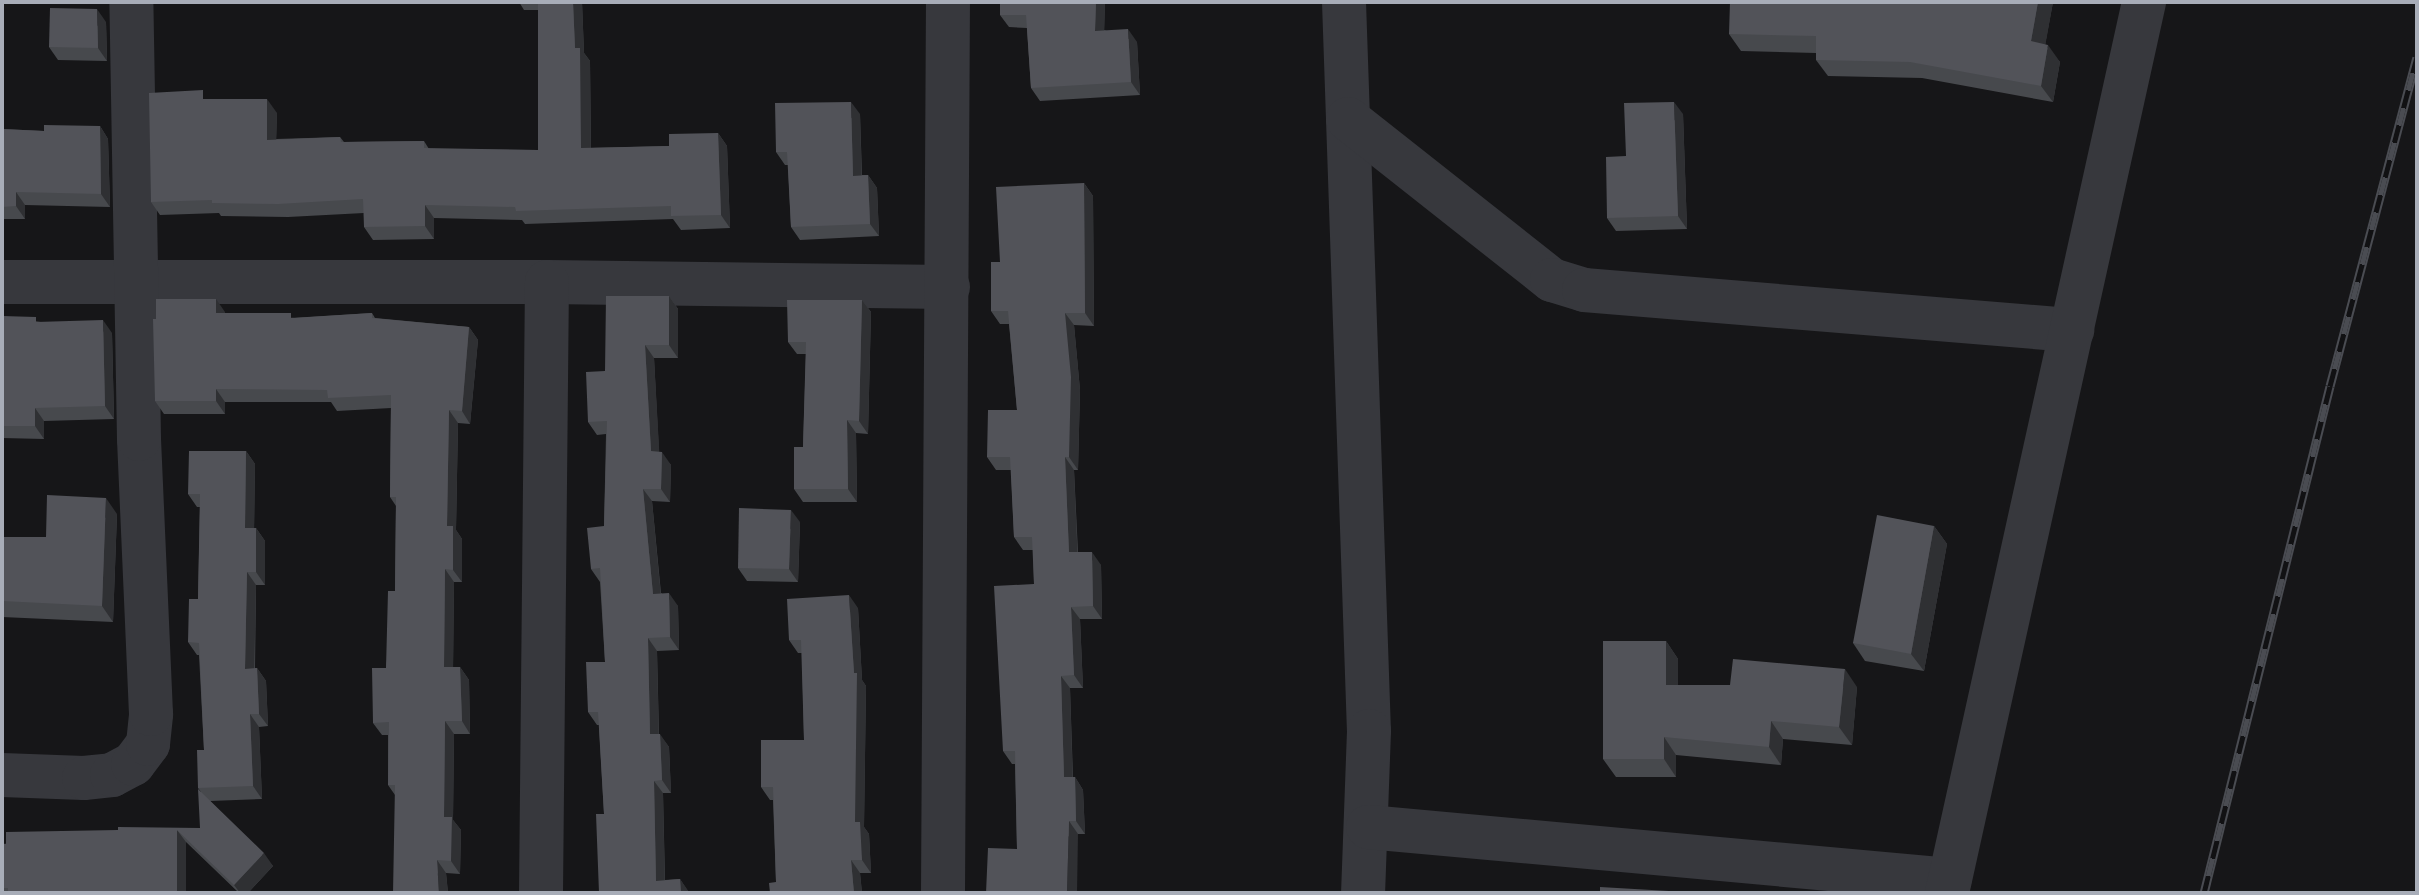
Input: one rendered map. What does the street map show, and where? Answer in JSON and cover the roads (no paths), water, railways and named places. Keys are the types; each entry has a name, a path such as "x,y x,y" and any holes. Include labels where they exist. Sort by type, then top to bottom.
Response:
{"street":[{"path":"2,775 84,778 112,775 133,764 148,744 151,714 139,439 131,2"},
{"path":"943,893 948,2"},
{"path":"1344,2 1369,731 1368,827 1363,893"},
{"path":"1368,827 1948,886 2144,2"},
{"path":"1348,119 1552,280 1584,290 2072,330"},
{"path":"2,282 547,282 948,287"},
{"path":"541,893 547,282"}],"railway":[{"path":"2204,893 2330,386 2417,57"}]}
